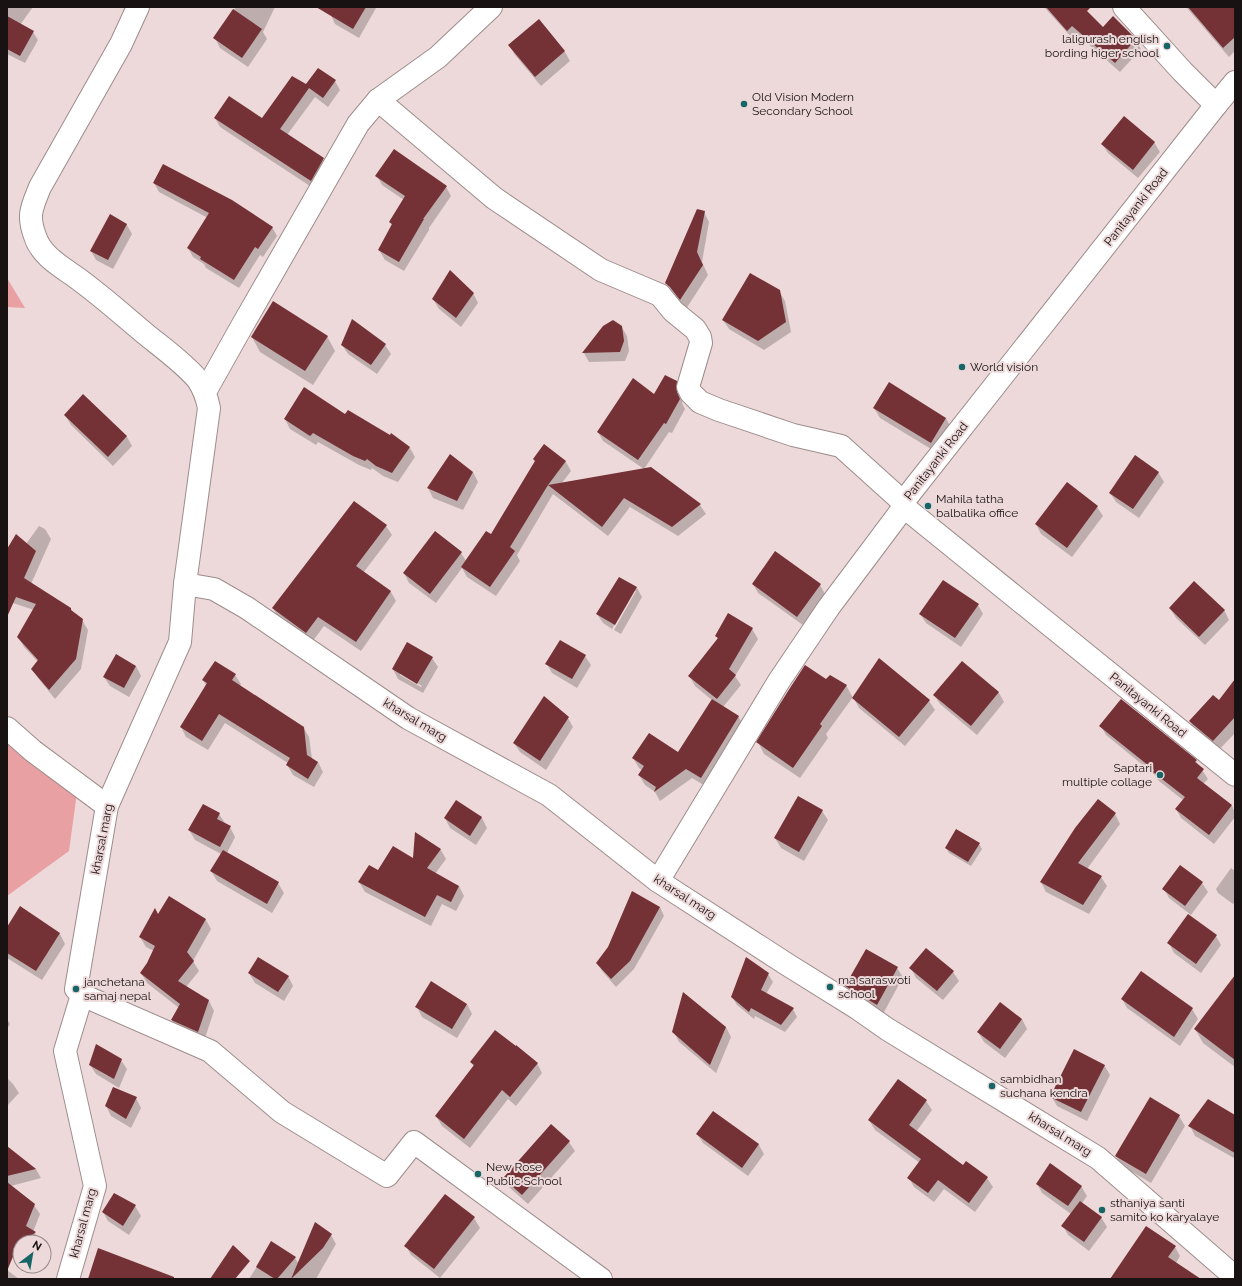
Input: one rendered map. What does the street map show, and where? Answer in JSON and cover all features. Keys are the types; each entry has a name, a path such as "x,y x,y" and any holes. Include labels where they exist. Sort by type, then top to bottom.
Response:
{"street":[{"path":"138,7 121,44 40,187 31,210 31,223 35,238 42,249 53,261 78,278 175,358 197,380 205,392 209,408 185,584"},
{"path":"205,392 358,124 378,100 438,57 491,7"},
{"path":"1124,7 1182,71 1216,105"},
{"name":"Panitayanki Road","path":"1235,82 903,505 1235,775"},
{"path":"378,100 494,198 601,270 660,295 673,311 695,329 700,337 701,343 688,388 691,394 700,402 793,435 841,446 903,505 829,607 779,681 658,881"},
{"name":"kharsal marg","path":"68,1279 95,1186 65,1051 82,995 76,989 106,806 180,642 185,584 214,589 247,608 408,718 549,795 658,881 788,965 858,1008 887,1029 1098,1158 1235,1277"},
{"path":"7,728 33,751 106,806"},
{"path":"82,995 210,1052 282,1112 387,1176 414,1142 601,1279"}],"shaded area":[{"path":"7,278 25,308 7,307"},
{"path":"7,727 78,785 69,851 7,896"}],"building":[{"path":"316,7 366,7 353,29"},
{"path":"1046,7 1091,7 1087,11 1103,27 1113,16 1136,39 1115,63 1072,26 1067,31"},
{"path":"1188,7 1235,7 1235,37 1223,48"},
{"path":"233,9 262,29 242,58 213,38"},
{"path":"7,16 34,31 20,56 7,49"},
{"path":"539,19 565,51 535,77 508,45"},
{"path":"318,68 336,80 323,98 309,88 280,129 324,158 311,181 214,118 229,96 262,118 292,76 306,84"},
{"path":"1124,116 1155,142 1133,170 1101,144"},
{"path":"394,149 447,186 423,219 399,262 378,250 392,224 389,222 405,196 375,176"},
{"path":"163,164 232,200 273,227 258,249 255,247 234,280 200,259 201,257 187,248 209,213 153,183"},
{"path":"697,209 705,211 697,252 703,265 680,300 665,283"},
{"path":"110,214 127,224 108,260 90,251"},
{"path":"450,270 474,293 456,318 432,299"},
{"path":"750,273 780,290 786,322 758,341 722,320"},
{"path":"273,301 328,336 305,371 251,337"},
{"path":"352,319 386,344 371,365 341,345"},
{"path":"613,320 622,326 624,341 620,352 582,353 603,326"},
{"path":"665,375 677,381 677,392 680,399 666,424 664,423 638,460 597,432 633,378 654,394"},
{"path":"889,382 946,418 931,443 873,408"},
{"path":"304,387 345,414 348,410 390,435 391,433 410,447 392,473 376,466 367,459 365,461 353,456 313,433 310,436 284,419"},
{"path":"83,394 127,436 108,457 64,415"},
{"path":"544,444 566,461 548,485 510,547 515,551 490,587 461,567 486,531 491,534 535,461 533,459"},
{"path":"450,454 473,472 457,501 427,488"},
{"path":"1135,455 1159,472 1133,509 1109,493"},
{"path":"651,467 701,504 672,527 624,498 602,527 548,485"},
{"path":"1067,482 1098,506 1067,548 1035,524"},
{"path":"354,501 387,525 356,566 391,591 356,642 318,617 306,633 272,608"},
{"path":"435,531 462,552 430,594 403,573"},
{"path":"16,534 36,551 24,578 71,608 71,610 83,619 76,659 49,690 31,669 38,660 17,637 36,604 16,597 7,617 7,549"},
{"path":"775,551 821,584 797,617 752,584"},
{"path":"619,577 637,587 615,625 596,614"},
{"path":"943,580 979,604 955,638 919,614"},
{"path":"1194,581 1225,610 1199,637 1169,608"},
{"path":"728,613 753,628 729,669 736,675 717,699 688,676 718,638 715,636"},
{"path":"560,640 586,655 572,679 545,664"},
{"path":"407,642 433,657 417,684 392,669"},
{"path":"116,654 136,666 124,688 103,677"},
{"path":"879,658 930,700 899,737 852,698"},
{"path":"215,661 236,674 232,680 304,727 307,755 318,762 308,779 286,765 290,758 219,714 202,741 180,727 207,683 202,680"},
{"path":"962,661 999,692 971,726 933,695"},
{"path":"805,665 826,679 830,675 847,685 820,724 822,726 793,768 756,742"},
{"path":"1235,679 1235,717 1213,741 1189,721 1213,695 1219,700"},
{"path":"544,696 569,717 540,761 513,743"},
{"path":"712,699 739,716 701,778 686,769 654,792 656,787 638,775 644,766 632,758 649,733 678,752"},
{"path":"1121,699 1197,760 1195,762 1204,769 1197,778 1232,805 1209,835 1175,809 1185,797 1099,726"},
{"path":"798,796 823,810 799,852 774,838"},
{"path":"1098,799 1116,813 1078,863 1102,876 1083,905 1040,882 1075,828"},
{"path":"456,800 482,817 470,836 444,818"},
{"path":"203,804 220,813 217,819 231,826 220,847 188,830"},
{"path":"956,829 980,843 968,862 945,848"},
{"path":"415,832 441,849 427,868 459,886 451,902 437,895 425,917 358,882 369,865 378,870 393,846 413,858"},
{"path":"223,850 279,882 267,904 210,871"},
{"path":"1180,865 1203,882 1185,906 1162,889"},
{"path":"632,891 660,907 630,961 611,979 596,963 608,947"},
{"path":"169,896 206,919 187,952 194,961 178,981 209,1000 198,1032 171,1020 180,1004 140,973 147,963 155,946 139,937 155,908 158,914"},
{"path":"20,906 60,933 36,971 7,953 7,927"},
{"path":"1188,914 1217,935 1196,964 1167,943"},
{"path":"926,948 954,971 937,991 909,968"},
{"path":"866,949 898,967 877,1005 845,986"},
{"path":"258,957 289,976 278,992 248,973"},
{"path":"746,957 769,973 761,990 794,1008 781,1025 751,1008 749,1012 731,997"},
{"path":"1141,971 1193,1008 1174,1037 1121,999"},
{"path":"1235,975 1235,1060 1194,1029"},
{"path":"431,981 467,1004 452,1029 415,1007"},
{"path":"683,992 726,1027 710,1065 672,1032"},
{"path":"1000,1002 1022,1019 1000,1049 977,1032"},
{"path":"495,1030 538,1063 510,1097 502,1090 464,1139 435,1116 474,1065 470,1062"},
{"path":"96,1044 122,1059 114,1079 89,1065"},
{"path":"1074,1049 1105,1065 1081,1112 1050,1097"},
{"path":"898,1079 927,1100 909,1125 963,1165 966,1161 988,1177 969,1203 938,1180 928,1193 907,1178 921,1159 868,1120"},
{"path":"113,1087 137,1097 126,1119 105,1106"},
{"path":"1150,1097 1180,1115 1146,1174 1115,1156"},
{"path":"1208,1099 1235,1115 1235,1153 1188,1126"},
{"path":"713,1111 759,1144 742,1168 696,1134"},
{"path":"551,1124 570,1141 522,1195 503,1178"},
{"path":"7,1146 36,1169 7,1176"},
{"path":"1050,1163 1082,1186 1068,1206 1036,1184"},
{"path":"7,1182 35,1204 26,1226 36,1232 33,1234 12,1234 12,1259 7,1271"},
{"path":"114,1193 136,1205 123,1226 102,1212"},
{"path":"445,1194 475,1217 434,1269 404,1246"},
{"path":"1080,1201 1102,1217 1084,1242 1061,1226"},
{"path":"315,1222 332,1234 323,1248 291,1279"},
{"path":"1146,1226 1176,1246 1168,1257 1201,1279 1110,1279"},
{"path":"271,1241 296,1257 277,1279 256,1267"},
{"path":"233,1245 250,1261 235,1279 210,1279"},
{"path":"98,1248 174,1277 174,1279 88,1279"}],"place":[{"name":"laligurash english bording higer school","path":"1167,46"},
{"name":"Old Vision Modern Secondary School","path":"744,104"},
{"name":"World vision","path":"962,367"},
{"name":"Mahila tatha balbalika office","path":"928,506"},
{"name":"Saptari multiple collage","path":"1160,775"},
{"name":"ma saraswoti school","path":"830,987"},
{"name":"janchetana samaj nepal","path":"76,989"},
{"name":"sambidhan suchana kendra","path":"992,1086"},
{"name":"New Rose Public School","path":"478,1174"},
{"name":"sthaniya santi samito ko karyalaye","path":"1102,1210"}]}
